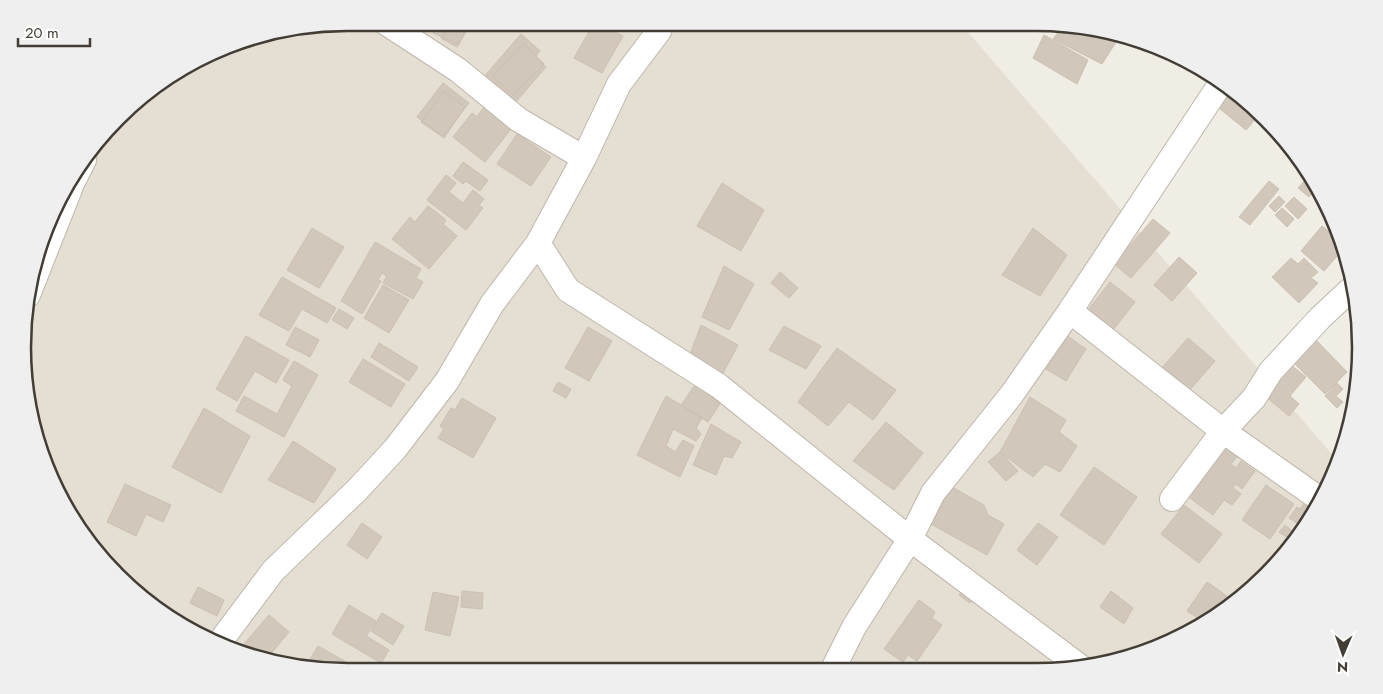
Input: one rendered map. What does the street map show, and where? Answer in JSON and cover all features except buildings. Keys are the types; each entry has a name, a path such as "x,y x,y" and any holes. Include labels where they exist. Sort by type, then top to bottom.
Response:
{"street":[{"path":"400,31 458,70 519,120 584,158"},
{"path":"223,638 273,571 357,490 395,448 447,381 492,304 538,244 584,158 619,84 659,31"},
{"path":"836,663 854,626 910,539 933,493 1012,394 1070,311 1217,88"},
{"path":"52,233 57,222"},
{"path":"538,244 568,290 719,386 910,539 1072,660"},
{"path":"1172,499 1223,431 1254,398 1271,371 1320,318 1347,293"},
{"path":"1070,311 1223,431 1314,495"}],"shaded area":[{"path":"347,31 967,31 1333,455 1319,487 1299,522 1273,555 1228,598 1176,630 1137,646 1098,657 1036,663 347,663 306,660 265,652 226,639 189,620 155,598 124,570 96,539 64,487 55,468 42,429 37,409 32,368 31,347 34,306 37,285 48,246 64,207 96,155 124,124 155,96 207,64 246,48 285,37"}]}
